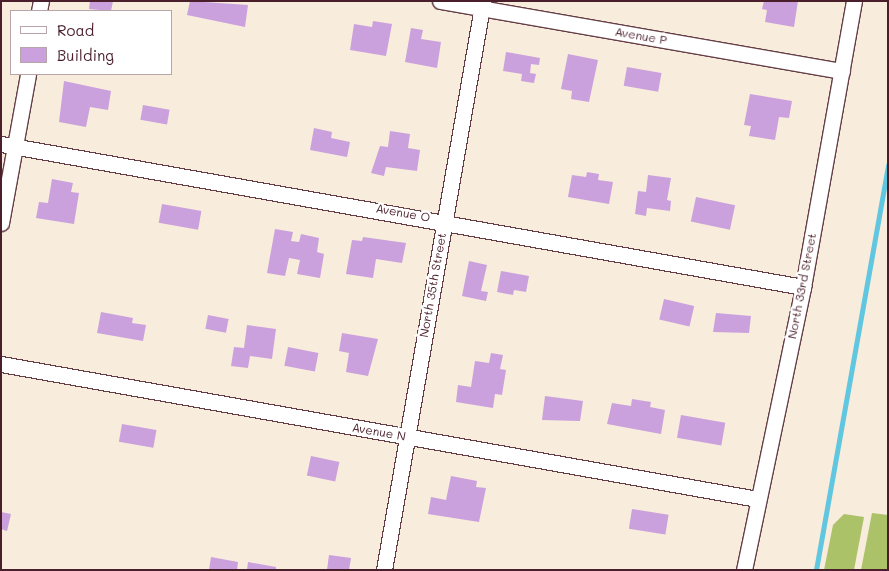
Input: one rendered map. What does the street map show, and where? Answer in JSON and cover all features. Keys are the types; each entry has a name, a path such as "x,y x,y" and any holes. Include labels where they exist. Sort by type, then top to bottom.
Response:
{"street":[{"name":"Avenue P","path":"440,1 483,5 842,71"},
{"name":"North 33rd Street","path":"744,570 757,499 803,287 854,1"},
{"name":"North 35th Street","path":"384,570 483,5"},
{"path":"1,223 8,145 28,75"},
{"name":"Avenue O","path":"8,145 444,221 803,287"},
{"name":"Avenue N","path":"1,364 757,499"}],"green space":[{"path":"872,513 888,515 888,570 861,570"},
{"path":"844,514 864,517 854,570 824,570 833,525"}],"building":[{"path":"90,1 113,1 111,10 89,9"},
{"path":"190,1 248,5 245,27 187,15"},
{"path":"764,1 798,1 794,27 765,22 767,10 762,9"},
{"path":"373,21 392,24 386,56 350,50 354,24 372,27"},
{"path":"411,28 423,30 421,39 441,42 437,68 405,62"},
{"path":"506,52 540,58 539,65 531,64 530,73 536,74 534,83 521,81 522,74 503,71"},
{"path":"568,54 598,60 589,102 571,99 572,91 561,89"},
{"path":"627,67 661,73 658,92 624,86"},
{"path":"64,81 111,91 108,110 90,107 86,127 59,122"},
{"path":"750,94 792,101 789,118 779,117 775,140 749,136 751,126 744,125"},
{"path":"143,105 170,110 167,124 140,120"},
{"path":"314,128 332,132 331,138 350,142 347,157 310,150"},
{"path":"390,131 410,134 408,148 420,150 417,171 386,167 384,176 371,173 380,146 388,147"},
{"path":"587,172 599,174 598,180 613,182 609,204 568,197 572,175 586,177"},
{"path":"648,175 671,178 667,200 671,201 670,211 647,208 646,216 635,214 638,191 646,192"},
{"path":"52,179 73,183 71,192 79,193 74,224 36,218 39,202 48,203"},
{"path":"696,197 735,205 730,230 691,221"},
{"path":"162,204 201,211 198,230 159,223"},
{"path":"275,229 293,232 291,241 299,242 301,234 319,238 317,252 324,254 320,278 297,274 300,260 289,258 285,276 267,273"},
{"path":"363,237 406,243 402,263 376,259 373,278 346,274 352,240 362,241"},
{"path":"469,261 487,265 481,291 488,292 486,301 462,296"},
{"path":"501,271 529,276 526,292 514,290 513,295 497,292"},
{"path":"664,299 694,306 689,326 659,319"},
{"path":"101,312 133,318 132,323 146,325 143,341 97,333"},
{"path":"716,313 751,316 749,333 713,332"},
{"path":"208,315 229,319 226,333 205,329"},
{"path":"247,325 276,329 272,359 250,356 248,368 231,366 234,347 244,348"},
{"path":"342,333 378,339 368,376 346,372 349,353 339,351"},
{"path":"288,347 318,353 315,372 284,366"},
{"path":"491,353 503,355 500,369 506,370 502,395 495,394 493,408 456,402 458,385 471,387 475,361 489,363"},
{"path":"545,396 583,401 580,421 542,420"},
{"path":"632,399 651,402 650,407 665,410 661,434 607,424 612,403 631,406"},
{"path":"681,415 725,423 721,445 677,438"},
{"path":"122,424 156,430 153,448 119,442"},
{"path":"311,456 339,462 335,482 307,476"},
{"path":"451,476 477,481 476,487 486,488 479,522 428,514 431,497 446,500"},
{"path":"632,509 669,515 665,535 629,529"},
{"path":"1,512 11,514 7,531 1,529"},
{"path":"329,555 351,558 349,570 327,570"},
{"path":"211,557 238,562 237,570 209,570"},
{"path":"248,562 276,567 276,570 247,570"}],"waterway":[{"path":"816,570 888,165"}]}
